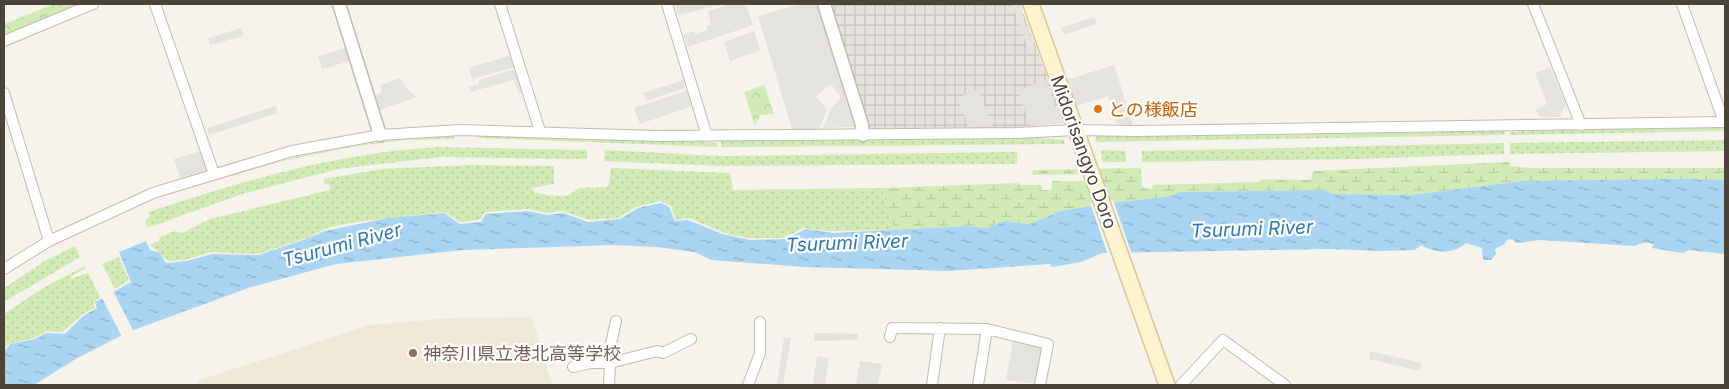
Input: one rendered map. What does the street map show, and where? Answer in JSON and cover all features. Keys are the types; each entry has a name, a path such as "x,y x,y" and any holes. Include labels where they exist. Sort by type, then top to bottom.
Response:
{"main road":[{"name":"Midorisangyo Doro","path":"1031,4 1167,385"}],"street":[{"path":"4,41 93,4"},
{"path":"155,4 214,174"},
{"path":"339,4 380,134"},
{"path":"500,4 540,131"},
{"path":"667,4 707,136"},
{"path":"824,4 862,125 863,135"},
{"path":"1533,4 1581,125"},
{"path":"4,269 49,241 153,193 292,150 380,134 460,130 707,136 863,135 1015,133 1076,130 1135,131 1724,122 1682,4"},
{"path":"4,93 49,241"},
{"path":"609,385 616,321"},
{"path":"748,385 760,353 760,322"},
{"path":"890,337 892,328 987,329 1048,344 1040,385"},
{"path":"932,385 940,328"},
{"path":"978,385 987,329"},
{"path":"573,367 591,362 610,363 657,351 663,353 691,339"},
{"path":"1181,385 1223,340 1285,385"}],"shaded area":[{"path":"674,4 721,4 721,5 678,15"},
{"path":"724,4 746,4 753,25 688,47 683,34 694,31 695,34 707,30 707,26 711,25 708,11 724,6"},
{"path":"800,4 817,4 854,127 823,128 831,108 841,98 831,84 816,96 827,110 819,129 792,129 758,16"},
{"path":"830,4 1020,4 1064,123 1004,128 869,130"},
{"path":"1012,4 1018,4 1035,50 1029,52"},
{"path":"1094,17 1097,24 1064,35 1061,28"},
{"path":"241,28 244,36 210,45 208,38"},
{"path":"754,31 760,50 730,61 724,42"},
{"path":"345,48 350,61 322,69 318,56"},
{"path":"511,55 515,67 472,79 469,68"},
{"path":"1114,65 1133,125 1117,124 1108,96 1076,106 1066,80"},
{"path":"1550,67 1566,105 1559,117 1540,117 1535,110 1547,104 1535,73"},
{"path":"516,69 524,92 519,94 514,80 470,92 469,87 479,84 479,80"},
{"path":"400,78 406,88 417,97 380,110 376,95 382,92 380,85"},
{"path":"683,80 685,88 646,101 643,93"},
{"path":"1045,80 1062,122 1030,126 1018,91"},
{"path":"979,89 992,127 969,127 957,98"},
{"path":"688,90 693,106 640,124 634,108"},
{"path":"276,106 278,113 209,135 207,128"},
{"path":"201,151 207,170 180,178 174,159"},
{"name":"神奈川県立港北高等学校","path":"532,317 552,385 200,385 197,381 369,325 451,318"},
{"path":"815,333 858,334 858,340 814,341"},
{"path":"784,337 791,338 783,385 777,385"},
{"path":"1013,340 1039,345 1043,350 1037,384 1006,380"},
{"path":"1370,351 1422,363 1419,371 1369,359"},
{"path":"817,356 829,358 825,385 813,385"},
{"path":"860,361 882,364 878,385 856,385"}],"green space":[{"path":"54,4 85,4 4,38 4,24"},
{"path":"764,85 774,114 760,115 755,126 744,92"},
{"path":"1725,127 1725,131 1510,135 1510,132 1518,132 1519,130"},
{"path":"1505,131 1505,135 1095,142 1097,135 1212,136"},
{"path":"454,135 454,139 404,140 351,147 287,160 202,184 264,165 326,150 390,140"},
{"path":"480,135 703,140 703,142 718,143 717,147 479,138"},
{"path":"1027,137 1064,140 1065,144 721,147 721,139"},
{"path":"1725,140 1725,151 1510,154 1510,143"},
{"path":"1504,143 1504,154 1355,159 1142,162 1142,151"},
{"path":"439,147 587,150 587,159 440,157 338,169 242,194 150,227 146,226 145,221 150,216 149,212 256,179 364,155"},
{"path":"605,150 719,156 1017,152 1017,164 719,166 604,161"},
{"path":"1101,150 1126,151 1126,162 1102,162"},
{"path":"1509,162 1510,166 1529,168 1725,168 1725,180 1522,181 1411,195 1333,194 1324,190 1181,192 1166,197 1109,203 1061,211 1029,224 1005,221 987,228 967,226 894,230 882,188 1018,183 1021,185 1042,185 1042,190 1051,190 1052,181 1101,182 1096,174 1032,175 1033,170 1141,168 1142,187 1152,189 1153,185 1259,182 1263,179 1311,180 1313,171"},
{"path":"471,165 554,166 554,184 531,188 535,193 555,196 569,195 579,188 608,187 611,168 730,173 733,190 882,188 894,230 829,231 803,228 784,238 750,238 730,235 689,218 676,220 671,206 660,201 636,207 618,218 589,220 563,211 546,213 529,209 485,212 480,220 460,222 444,212 355,222 327,228 310,237 258,254 211,252 185,260 168,261 150,245 160,240 159,237 175,231 182,233 210,219 330,190 329,184 325,184 323,179 382,169"},
{"path":"75,246 80,257 4,302 4,288 45,261"},
{"path":"119,257 129,280 115,289 102,264"},
{"path":"85,266 86,268 70,279 88,273 100,297 93,302 95,308 82,315 62,332 46,331 35,338 8,344 4,349 4,314 46,286"}],"water":[{"name":"Tsurumi River","path":"1725,180 1725,254 1688,250 1683,253 1652,248 1654,245 1647,243 1635,246 1540,240 1515,243 1514,240 1508,239 1503,245 1495,249 1496,254 1491,260 1483,260 1482,248 1466,243 1461,247 1444,252 1432,250 1421,245 1415,250 1381,251 1331,249 1102,253 1081,262 1052,267 1050,264 949,271 805,267 712,260 694,252 657,247 615,245 462,250 336,264 251,287 128,332 74,360 34,385 4,385 4,352 10,344 35,339 46,333 65,334 83,316 97,308 95,302 131,282 119,252 146,241 150,250 160,253 166,263 187,261 212,254 259,255 325,231 388,218 444,213 460,224 481,222 486,214 528,211 547,215 563,213 588,222 620,219 638,208 661,203 669,207 675,221 688,220 722,234 750,240 785,239 806,229 834,233 967,226 987,228 1005,221 1029,224 1061,211 1109,203 1166,197 1181,192 1324,190 1333,194 1411,195 1522,181"}],"pier":[{"path":"1113,200 1132,254 1108,255 1090,203"},
{"path":"112,289 134,332 122,337 101,296"}],"place":[{"name":"との様飯店","path":"1098,109"},
{"name":"神奈川県立港北高等学校","path":"413,353"}]}
